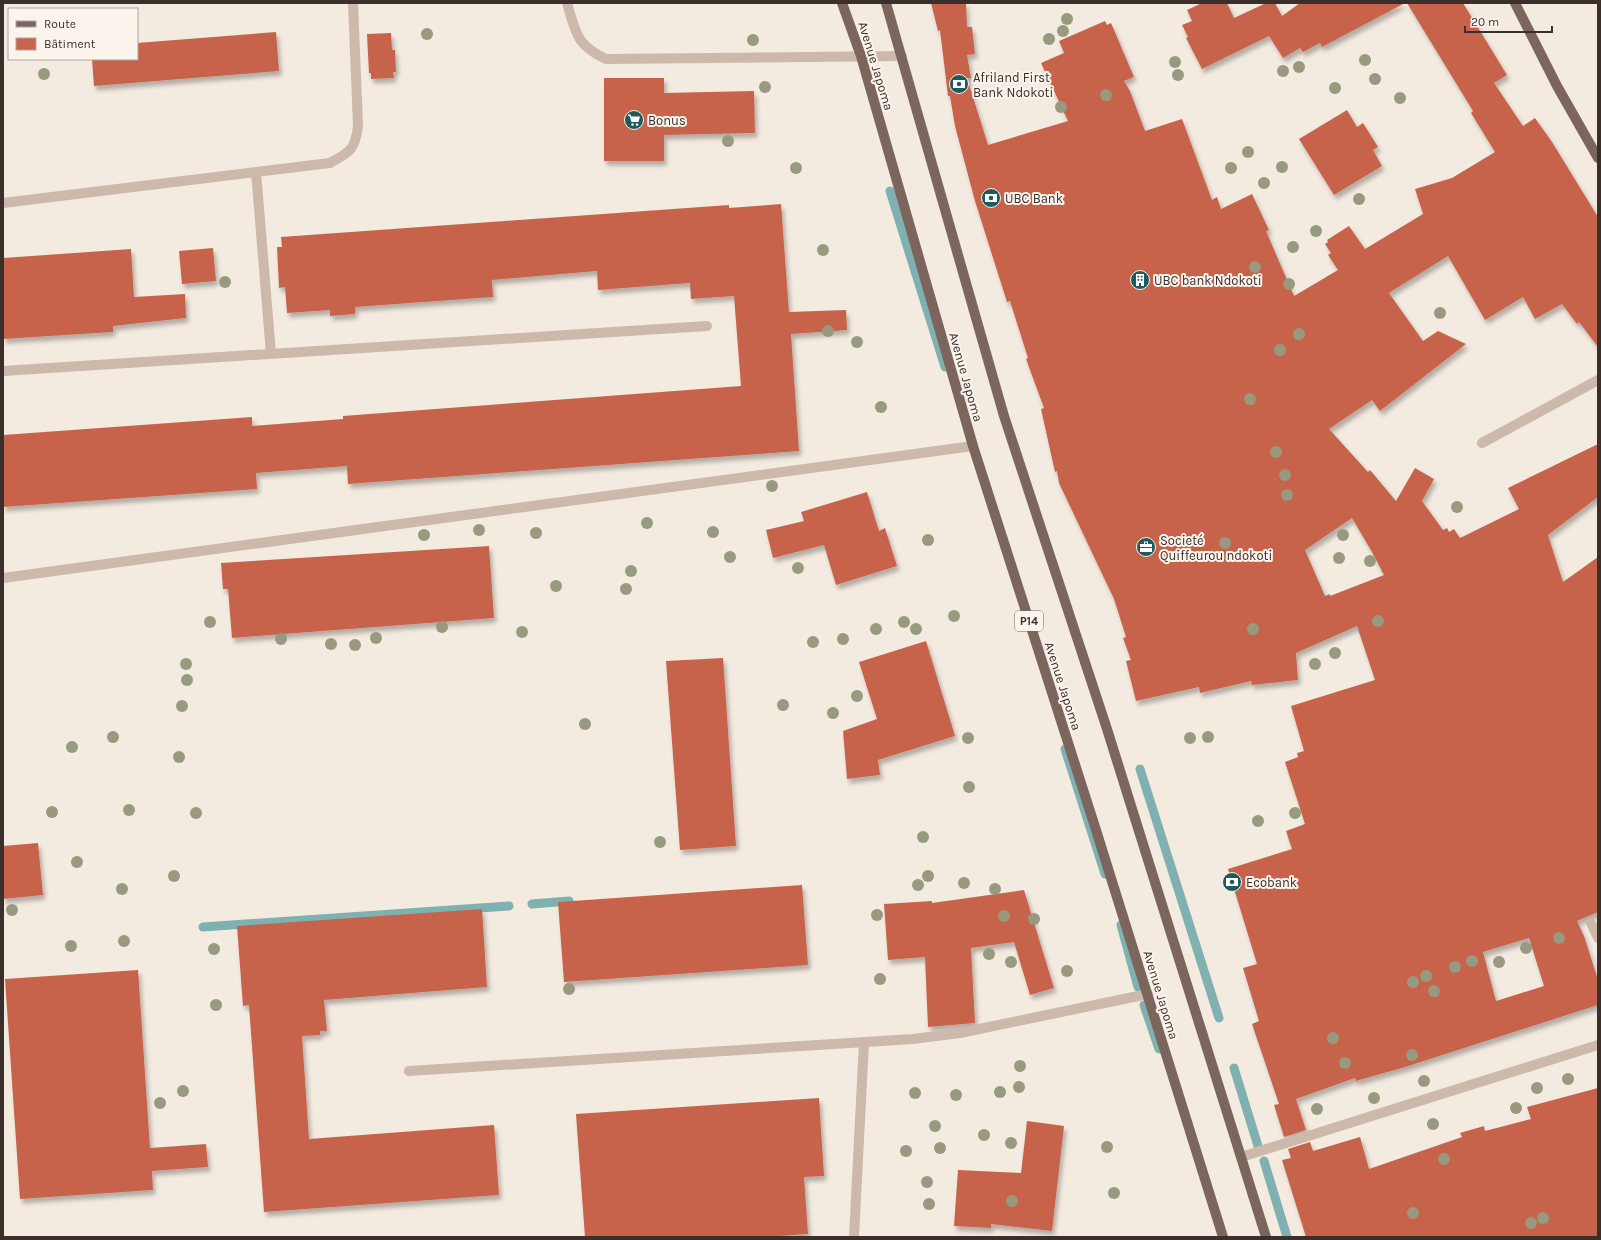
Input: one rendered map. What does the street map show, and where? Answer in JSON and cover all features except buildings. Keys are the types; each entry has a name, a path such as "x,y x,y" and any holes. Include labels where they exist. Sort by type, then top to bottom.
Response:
{"main road":[{"name":"Avenue Japoma","path":"842,3 861,56 973,446 1148,994 1223,1237"},
{"name":"Avenue Japoma","path":"886,3 1004,416 1107,729 1266,1237"},
{"path":"1515,3 1557,86 1598,158"}],"street":[{"path":"3,203 330,163 346,154 356,143 358,126 354,3"},
{"path":"567,3 575,32 590,52 606,60 902,56"},
{"path":"256,172 271,354"},
{"path":"3,371 707,326"},
{"path":"1482,443 1598,380"},
{"path":"3,578 973,446"},
{"path":"1591,923 1598,938"},
{"path":"409,1071 913,1039 960,1033 1148,994"},
{"path":"854,1237 864,1042"},
{"path":"1241,1158 1598,1045"}],"waterway":[{"path":"890,191 945,367"},
{"path":"1065,749 1105,874"},
{"path":"1140,769 1219,1018"},
{"path":"532,904 569,901"},
{"path":"203,927 509,906"},
{"path":"1121,925 1138,987"},
{"path":"1144,1005 1159,1049"},
{"path":"1234,1068 1258,1146"},
{"path":"1264,1161 1287,1237"}],"place":[{"name":"Afriland First Bank Ndokoti","path":"959,84"},
{"name":"Bonus","path":"634,120"},
{"name":"UBC Bank","path":"991,198"},
{"name":"UBC bank Ndokoti","path":"1140,280"},
{"name":"Societé Quiffeurou ndokoti","path":"1146,547"},
{"name":"Ecobank","path":"1232,882"}]}
